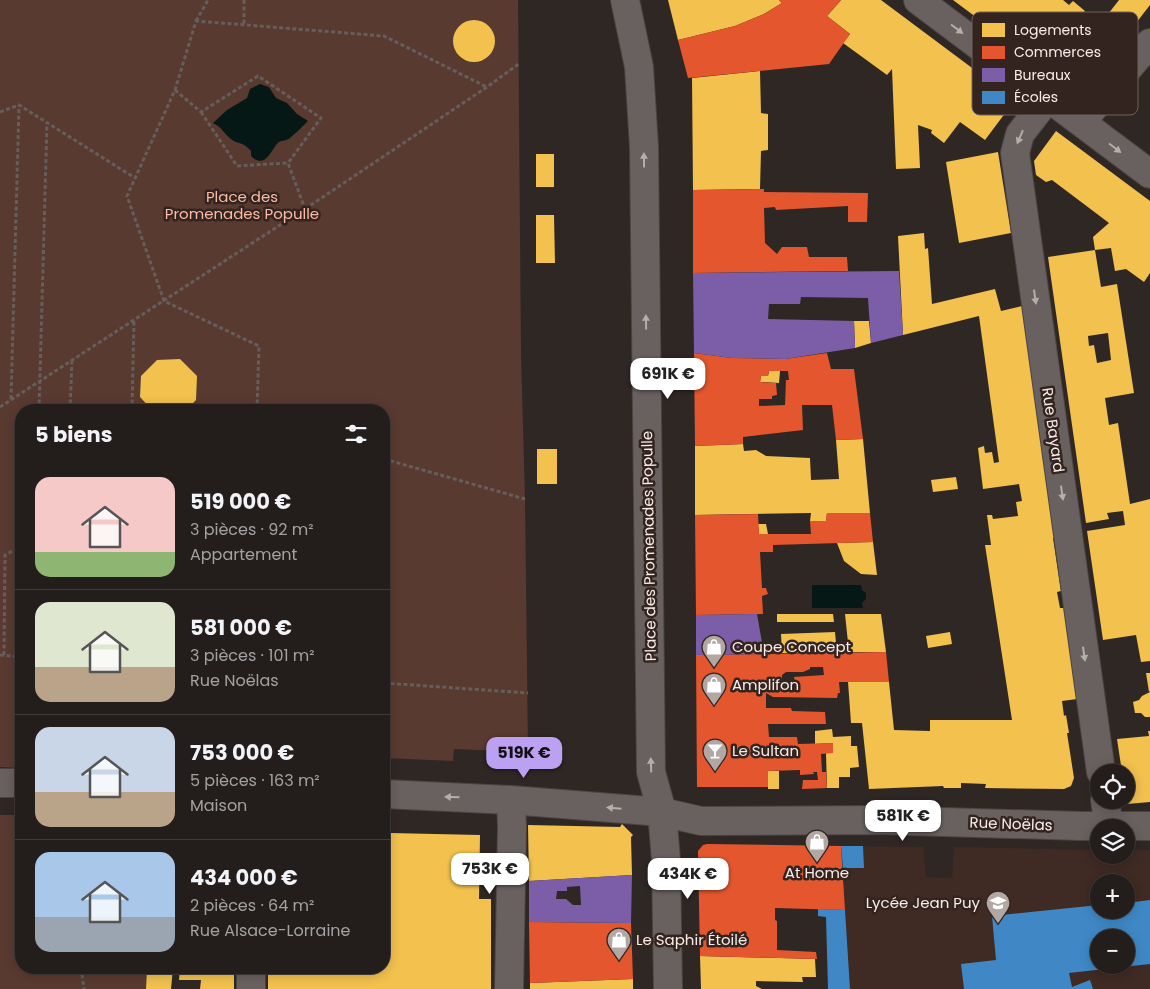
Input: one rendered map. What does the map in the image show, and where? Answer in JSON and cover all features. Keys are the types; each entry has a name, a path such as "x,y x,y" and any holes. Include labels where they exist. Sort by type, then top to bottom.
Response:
{"street":[{"name":"Place des Promenades Populle","path":"625,0 639,67 644,147 651,772 662,812 666,860 668,989"},
{"path":"918,0 972,41"},
{"path":"1138,56 1150,42"},
{"name":"Rue Bayard","path":"1035,115 1020,134 1015,153 1100,764"},
{"path":"1071,115 1150,174"},
{"path":"1080,122 1086,115"},
{"path":"0,783 15,783"},
{"path":"390,794 511,800 662,812"},
{"path":"509,989 511,800"},
{"name":"Rue Noëlas","path":"662,812 701,821 878,820 1090,826"},
{"name":"Rue Noëlas","path":"1135,826 1150,826"},
{"path":"251,974 251,989"}],"path":[{"path":"208,0 196,21 175,90 127,196 164,301 259,346 257,404"},
{"path":"244,0 244,24"},
{"path":"196,21 384,36 487,87"},
{"path":"0,407 306,209 520,63"},
{"path":"201,112 258,76 320,118 288,163"},
{"path":"175,90 201,112 236,166 288,163"},
{"path":"20,104 135,178"},
{"path":"0,112 20,104"},
{"path":"11,399 20,104"},
{"path":"39,404 47,122"},
{"path":"288,163 306,209"},
{"path":"132,404 134,320"},
{"path":"70,404 72,360"},
{"path":"390,461 525,499"},
{"path":"15,550 5,554 2,655 15,656"},
{"path":"390,683 528,693"},
{"path":"83,974 84,989"}],"shaded area":[{"path":"260,84 269,87 276,98 287,103 297,114 308,121 289,139 279,142 268,156 261,161 256,160 251,156 251,151 248,148 233,141 219,126 213,123 227,110 247,98 250,89"},
{"path":"812,585 861,585 862,590 866,593 866,599 862,603 863,608 812,608"},
{"name":"Lycée Jean Puy","path":"841,846 923,847 926,877 952,878 954,847 1090,850 1090,864 1135,864 1135,850 1150,850 1150,989 850,989"}],"green space":[{"name":"Place des Promenades Populle","path":"0,0 518,0 521,353 528,752 454,749 453,761 390,758 390,404 15,404 15,768 0,767"},
{"path":"0,815 15,815 15,974 147,974 146,989 0,989"}],"building: Logements":[{"path":"668,0 779,0 782,3 764,14 735,26 678,40"},
{"path":"841,0 881,0 972,68 972,115 1004,115 985,140 960,122 944,143 931,133 932,130 918,125 920,168 896,169 892,69 887,75 843,43 850,34 827,16"},
{"path":"953,0 1063,0 1069,5 1073,1 1085,11 972,12 972,14"},
{"path":"1119,0 1150,0 1150,5 1138,20 1138,12 1110,12"},
{"path":"478,20 486,23 492,29 495,41 492,53 486,59 470,62 462,59 456,53 453,37 456,29 462,23"},
{"path":"760,71 761,113 768,114 768,150 761,151 760,189 693,190 692,78"},
{"path":"1056,131 1150,201 1150,273 1144,282 1126,269 1115,271 1111,248 1095,250 1093,237 1109,223 1052,180 1046,182 1036,175 1034,161"},
{"path":"998,152 1011,233 959,243 946,162"},
{"path":"536,154 554,154 554,187 536,187"},
{"path":"536,215 554,215 555,263 536,263"},
{"path":"924,233 925,249 928,248 932,304 995,289 1001,311 1022,306 1055,537 1053,538 1061,591 1057,592 1060,608 1064,608 1066,623 1068,622 1077,699 1062,701 1069,733 1067,733 1074,778 1071,786 1064,789 985,788 986,784 961,783 961,788 944,788 943,786 869,789 862,723 851,723 848,682 889,682 894,730 930,731 930,720 1012,720 985,545 991,545 987,515 992,515 993,519 1018,516 1016,502 1022,501 1019,484 983,489 978,448 984,446 985,453 992,452 994,463 999,462 979,316 903,335 898,236"},
{"path":"1095,250 1101,287 1117,284 1134,393 1105,398 1109,425 1118,423 1130,504 1150,499 1150,661 1141,662 1136,635 1103,640 1087,531 1125,525 1123,511 1107,513 1109,519 1086,523 1048,257","holes":["1108,333 1111,360 1097,363 1094,345 1089,346 1088,336"]},
{"path":"854,321 869,321 871,343 855,348"},
{"path":"180,359 197,376 196,400 192,404 146,404 140,397 141,376 157,360"},
{"path":"769,371 780,371 779,383 760,382 761,376 768,376"},
{"path":"863,439 870,513 827,513 826,521 810,521 811,513 695,515 695,446 743,444 744,451 756,450 766,456 810,458 811,480 839,479 836,440"},
{"path":"537,449 557,449 557,484 537,484"},
{"path":"956,477 958,489 933,492 931,480"},
{"path":"758,524 766,524 768,534 759,534"},
{"path":"873,542 877,575 861,574 844,561 837,543"},
{"path":"777,614 833,614 834,622 777,622"},
{"path":"845,614 881,614 886,652 849,652"},
{"path":"835,632 837,653 782,653 781,634"},
{"path":"950,632 952,644 928,648 926,636"},
{"path":"1146,673 1150,673 1149,692"},
{"path":"1150,692 1150,717 1145,717 1141,713 1135,713 1133,702"},
{"path":"832,729 833,737 851,736 851,746 857,746 859,767 850,768 850,777 839,777 839,788 827,788 826,753 833,753 833,743 815,744 815,731"},
{"path":"1148,731 1150,731 1150,802 1135,803 1135,764 1121,764 1117,739 1149,736"},
{"path":"768,771 779,771 779,789 768,789"},
{"path":"622,824 633,835 631,837 632,875 529,881 528,825 620,827"},
{"path":"390,833 480,835 479,899 491,899 491,989 268,989 268,974 390,974"},
{"path":"700,956 815,959 816,977 802,977 803,982 756,981 756,986 762,989 701,989"},
{"path":"147,974 172,974 171,989 146,989"},
{"path":"180,974 234,974 234,989 200,989 201,980 179,980"},
{"path":"633,979 633,989 530,989 530,983"}],"building: Commerces":[{"path":"779,0 841,0 827,16 850,34 829,64 688,78 678,40 735,26 764,14 782,3"},
{"path":"764,189 764,192 868,193 867,222 848,222 848,206 776,210 775,207 764,208 765,243 777,254 782,247 807,247 809,257 847,257 848,271 693,273 693,190"},
{"path":"694,353 732,358 785,359 827,353 831,369 854,369 863,439 836,440 832,405 802,405 803,430 743,437 743,444 695,446","holes":["769,371 788,371 789,380 786,380 785,405 759,406 759,399 772,399 772,396 777,395 776,383 760,382 761,376 768,376"]},
{"path":"827,513 870,513 873,542 773,545 773,552 760,552 762,588 766,588 768,594 762,596 763,614 696,615 695,515 758,514 759,534 811,534 810,521 826,521"},
{"path":"886,652 889,682 839,682 840,693 838,693 837,698 773,697 766,693 766,708 791,708 792,711 825,712 826,724 768,724 769,737 797,737 798,744 833,743 833,753 821,754 822,772 826,772 827,788 802,789 803,780 818,780 817,772 800,775 800,770 768,771 768,787 697,787 696,655","holes":["810,667 823,667 824,675 794,677 795,683 782,683 782,675 786,672 803,672 810,669"]},
{"path":"703,845 841,846 845,910 775,908 777,950 816,952 817,959 700,956 698,851"},
{"path":"529,922 631,923 633,979 530,983"}],"building: Bureaux":[{"path":"899,271 903,335 871,343 868,298 801,297 800,304 769,304 768,319 854,321 855,348 785,359 732,358 694,353 693,273"},
{"path":"757,614 764,654 696,655 696,615"},
{"path":"632,875 631,923 529,922 529,881","holes":["580,886 581,905 573,905 566,899 556,899 557,891 567,891 567,887"]}],"building: Écoles":[{"path":"841,846 863,846 864,868 843,868"},
{"path":"1150,900 1150,964 1135,966 1135,929 1090,929 1090,971 1069,973 1072,987 1090,980 1093,989 964,989 961,964 996,960 992,916 1090,906 1090,919 1135,919 1135,902"},
{"path":"818,909 845,910 850,989 828,989 826,917 818,916"}],"place":[{"name":"Coupe Concept","path":"714,668"},
{"name":"Amplifon","path":"714,706"},
{"name":"Le Sultan","path":"715,772"},
{"name":"At Home","path":"817,863"},
{"name":"Lycée Jean Puy","path":"998,924"},
{"name":"Le Saphir Étoilé","path":"619,961"}]}
